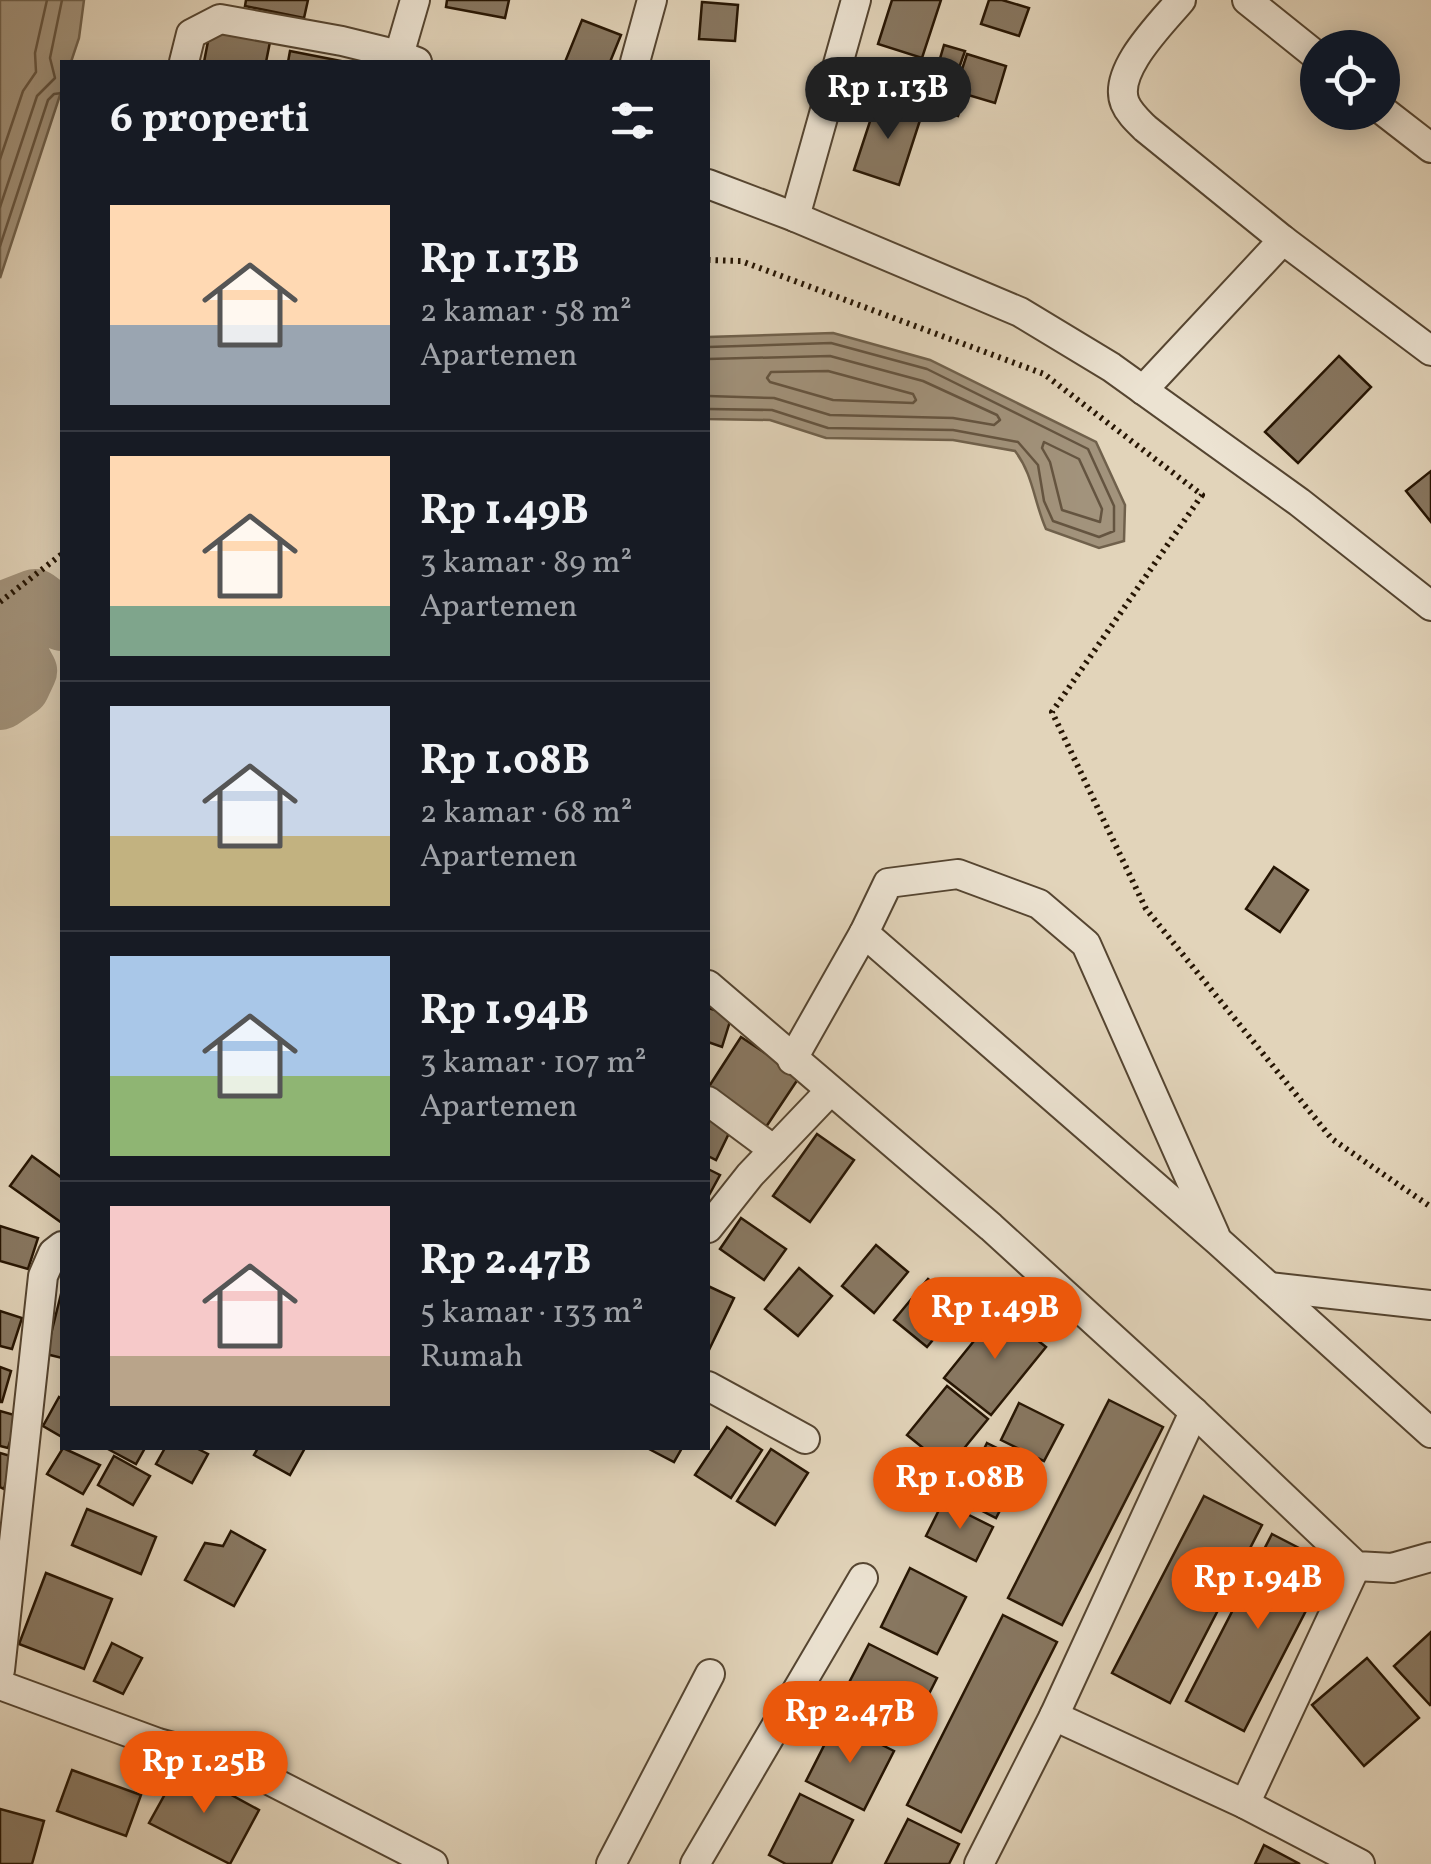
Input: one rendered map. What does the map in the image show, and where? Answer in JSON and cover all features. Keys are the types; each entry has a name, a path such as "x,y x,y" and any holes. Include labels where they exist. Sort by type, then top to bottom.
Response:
{"street":[{"path":"184,60 191,34 220,19 408,59 414,0"},
{"path":"637,60 652,0"},
{"path":"795,217 856,0"},
{"path":"1181,0 1131,65 1122,88 1125,103 1145,128 1282,240 1431,351"},
{"path":"1247,0 1300,43"},
{"path":"1400,124 1431,148"},
{"path":"710,185 1020,312 1142,390 1299,502 1431,606"},
{"path":"1142,390 1282,240"},
{"path":"792,1060 888,883 958,874 1040,904 1086,944 1218,1242"},
{"path":"864,933 1431,1433"},
{"path":"710,988 990,1228 1194,1412 1356,1566 1392,1568 1431,1558"},
{"path":"710,1226 830,1091"},
{"path":"710,1102 774,1150"},
{"path":"0,1670 43,1276 60,1248"},
{"path":"1269,1287 1431,1305"},
{"path":"710,1387 805,1439"},
{"path":"979,1864 1054,1716 1194,1412"},
{"path":"1245,1804 1356,1566"},
{"path":"695,1864 863,1578"},
{"path":"611,1864 710,1674"},
{"path":"0,1685 158,1743 242,1766 433,1864"},
{"path":"1054,1716 1245,1804 1360,1864"}],"path":[{"path":"710,260 742,261 1044,374 1202,495 1052,712 1146,909 1332,1139 1431,1206"},
{"path":"0,602 60,556"}],"water":[{"path":"0,0 84,0 79,38 72,60 60,60 60,95 0,278"},
{"path":"833,333 930,360 1096,442 1125,505 1124,541 1099,548 1046,529 1026,469 1015,451 953,440 826,438 770,420 710,419 710,337"}],"building":[{"path":"246,0 308,0 304,18 245,6"},
{"path":"447,0 509,0 505,18 446,7"},
{"path":"892,0 941,0 922,58 878,44"},
{"path":"989,0 1029,8 1019,36 981,24"},
{"path":"702,2 738,5 735,41 699,39"},
{"path":"582,20 621,35 611,60 566,60"},
{"path":"210,31 270,42 266,60 204,60"},
{"path":"944,45 965,51 959,68 939,62"},
{"path":"290,51 336,60 288,60"},
{"path":"967,54 1006,66 995,103 965,94 958,116 866,88 875,60 957,85"},
{"path":"877,100 922,114 899,185 854,170"},
{"path":"1339,356 1371,387 1298,463 1265,432"},
{"path":"1431,471 1431,522 1406,491"},
{"path":"1274,867 1308,890 1280,932 1246,909"},
{"path":"710,1009 732,1015 722,1047 710,1043"},
{"path":"741,1037 800,1076 766,1127 710,1089"},
{"path":"710,1116 732,1127 716,1160 710,1157"},
{"path":"817,1134 854,1160 810,1222 773,1196"},
{"path":"32,1156 60,1177 60,1222 10,1186"},
{"path":"710,1170 720,1175 710,1193"},
{"path":"741,1218 786,1249 764,1280 720,1249"},
{"path":"0,1226 38,1238 28,1269 0,1261"},
{"path":"876,1245 908,1272 874,1313 842,1286"},
{"path":"799,1268 832,1296 798,1336 765,1309"},
{"path":"928,1279 961,1306 927,1347 894,1320"},
{"path":"710,1287 734,1298 710,1348"},
{"path":"60,1298 60,1358 46,1354"},
{"path":"999,1310 1046,1347 991,1415 944,1378"},
{"path":"0,1311 22,1318 12,1349 0,1346"},
{"path":"0,1367 11,1371 2,1402 0,1402"},
{"path":"947,1386 988,1419 948,1468 907,1435"},
{"path":"59,1397 60,1436 43,1426"},
{"path":"1109,1400 1163,1427 1062,1625 1008,1598"},
{"path":"1019,1403 1063,1425 1044,1461 1001,1440"},
{"path":"0,1411 18,1416 8,1448 0,1446"},
{"path":"727,1427 762,1450 731,1498 695,1475"},
{"path":"987,1443 1025,1462 996,1518 959,1499"},
{"path":"771,1449 808,1473 775,1525 737,1501"},
{"path":"62,1450 100,1465 83,1494 47,1474"},
{"path":"110,1450 144,1450 136,1464"},
{"path":"164,1450 200,1450 208,1454 192,1483 156,1464"},
{"path":"257,1450 304,1450 290,1475 254,1455"},
{"path":"651,1450 681,1450 674,1462"},
{"path":"0,1453 14,1457 4,1489 0,1487"},
{"path":"114,1456 150,1476 133,1505 98,1485"},
{"path":"1204,1496 1262,1525 1170,1703 1112,1673"},
{"path":"943,1502 993,1527 976,1561 926,1536"},
{"path":"87,1509 156,1537 141,1574 72,1545"},
{"path":"231,1531 265,1550 234,1606 185,1580 205,1543 223,1546"},
{"path":"1272,1534 1330,1564 1244,1731 1186,1701"},
{"path":"910,1568 966,1597 937,1654 881,1627"},
{"path":"46,1573 112,1599 84,1669 19,1644"},
{"path":"1003,1615 1057,1642 961,1832 907,1805"},
{"path":"1431,1632 1431,1704 1430,1705 1394,1666"},
{"path":"112,1643 142,1658 123,1694 94,1681"},
{"path":"869,1644 937,1678 906,1739 838,1704"},
{"path":"1367,1658 1419,1718 1364,1766 1312,1705"},
{"path":"836,1722 894,1751 864,1810 806,1781"},
{"path":"180,1767 259,1810 230,1864 149,1823"},
{"path":"72,1770 141,1795 126,1836 57,1811"},
{"path":"800,1794 853,1820 831,1864 786,1864 769,1855"},
{"path":"0,1809 44,1821 32,1864 0,1864"},
{"path":"908,1819 959,1844 949,1864 885,1864"},
{"path":"1264,1845 1300,1864 1255,1864"}],"waterway":[{"path":"0,699 19,686 26,671 2,627 9,610 35,600 60,619"}]}
